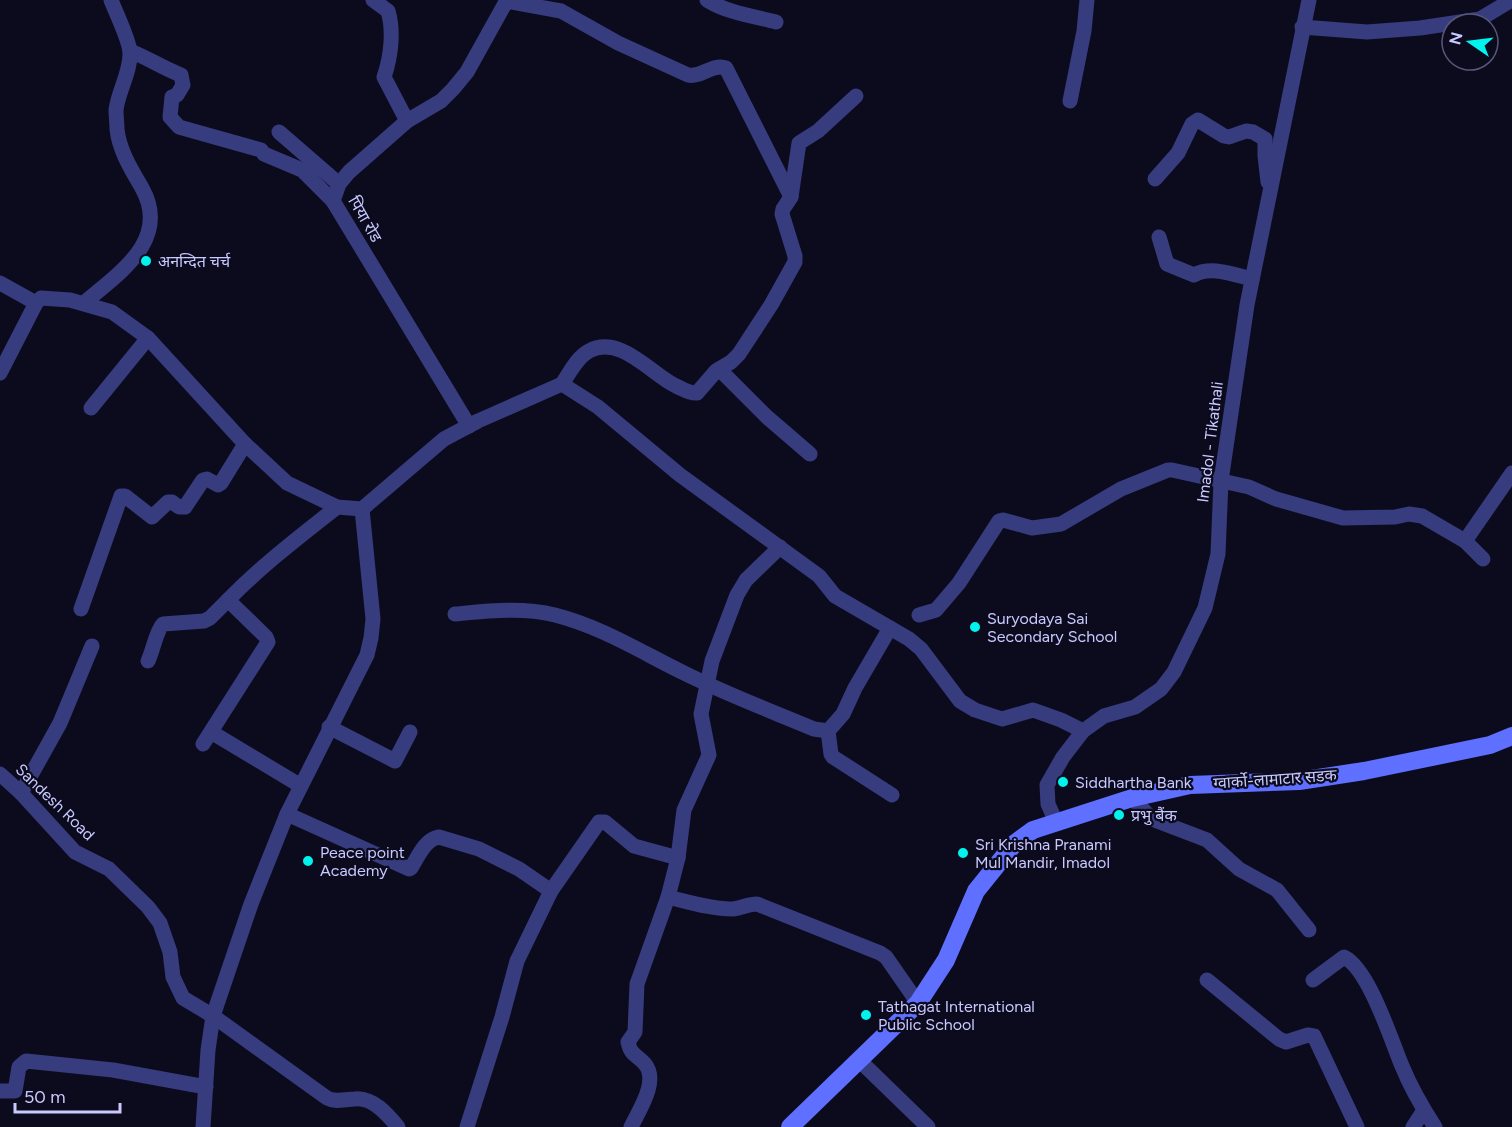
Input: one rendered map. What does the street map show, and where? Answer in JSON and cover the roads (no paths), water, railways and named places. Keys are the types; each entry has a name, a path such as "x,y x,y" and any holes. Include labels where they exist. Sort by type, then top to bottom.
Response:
{"main road":[{"name":"ग्वार्को-लामाटार सडक","path":"790,1127 918,1003 946,960 976,891 1014,843 1033,830 1132,798 1190,785 1299,781 1364,771 1490,745 1512,736"}],"street":[{"path":"84,303 133,262 144,246 150,220 146,196 126,160 118,137 116,110 128,71 130,51 111,0"},
{"path":"373,0 388,11 392,24 389,42 390,59 384,77 407,121"},
{"path":"707,0 737,13 776,22"},
{"path":"1070,101 1084,31 1087,0"},
{"name":"Imadol - Tikathali","path":"1056,822 1048,804 1047,785 1063,757 1083,731 1104,716 1135,707 1161,689 1174,672 1205,608 1218,554 1221,481 1252,279 1309,0"},
{"path":"1302,27 1367,32 1459,23 1480,19 1510,0"},
{"path":"507,1 561,11 618,43 688,75 693,76 724,66 791,197"},
{"name":"पिया रोड","path":"469,426 333,201 339,184 349,172 407,121 441,101 453,89 467,72 507,1"},
{"path":"130,51 147,57 181,75 183,85 177,95 172,97 170,117 179,127 261,150 264,154 302,170 333,201"},
{"path":"0,373 36,303 41,298 70,300 112,312 148,338 245,444 287,483 337,507 362,509 444,439 562,384 587,352 599,348 618,350 636,358 672,384 693,394 698,393 719,369 731,362 744,347 795,262 782,214 791,197 799,143 818,131 856,96"},
{"path":"1155,179 1178,153 1187,132 1197,120 1229,137 1246,131 1265,139 1270,194"},
{"path":"279,132 339,184"},
{"path":"1159,237 1167,264 1194,275 1208,270 1252,279"},
{"path":"0,283 36,303"},
{"path":"91,408 148,338"},
{"path":"719,369 767,417 810,454"},
{"path":"562,384 598,407 680,475 819,576 835,596 909,639 921,649 960,701 975,710 1002,719 1032,710 1083,731"},
{"path":"81,609 121,496 125,496 152,516 168,502 185,507 203,480 207,479 218,485 221,483 245,444"},
{"path":"920,615 936,610 958,583 999,521 1003,520 1032,528 1061,524 1122,489 1168,470 1248,487 1276,500 1343,518 1416,515 1430,520 1465,541 1483,558"},
{"path":"1465,541 1512,473"},
{"path":"148,661 158,630 163,624 204,621 210,618 248,579 337,507"},
{"path":"203,1127 208,1050 213,1016 251,904 287,814 367,655 373,619 362,509"},
{"path":"631,1127 650,1080 647,1066 630,1051 628,1042 635,1032 637,984 668,897 678,858 684,810 709,755 700,714 712,661 737,595 746,580 780,547"},
{"path":"228,600 268,642 207,738 301,786"},
{"path":"455,614 497,610 554,615 615,637 707,684 814,729 828,731"},
{"path":"890,628 855,688 843,714 828,731 833,757 892,795"},
{"path":"21,793 60,723 92,646"},
{"path":"330,727 395,761 410,732"},
{"name":"Sandesh Road","path":"0,774 21,793 75,852 109,869 148,907 160,923 170,952 173,977 180,994 327,1098 334,1101 358,1098 366,1100 384,1111 398,1127"},
{"path":"1132,798 1152,819 1208,840 1239,869 1277,890 1309,930"},
{"path":"287,814 409,869 428,842 439,837 479,849 519,869 551,891"},
{"path":"467,1127 517,961 551,891 599,822 602,821 634,846 678,858"},
{"path":"668,897 708,907 736,909 757,904 880,953 886,957 918,1003"},
{"path":"1313,980 1342,958 1347,958 1356,967 1376,1002 1402,1066 1435,1127"},
{"path":"1207,981 1278,1039 1286,1042 1308,1035 1314,1036 1358,1127"},
{"path":"859,1060 928,1127"},
{"path":"0,1091 15,1091 19,1067 26,1061 113,1070 206,1088"},
{"path":"1413,1127 1424,1110"}],"place":[{"name":"अनन्दित चर्च","path":"146,261"},
{"name":"Suryodaya Sai Secondary School","path":"975,627"},
{"name":"Siddhartha Bank","path":"1063,782"},
{"name":"प्रभु बैंक","path":"1119,815"},
{"name":"Sri Krishna Pranami Mul Mandir, Imadol","path":"963,853"},
{"name":"Peace point Academy","path":"308,861"},
{"name":"Tathagat International Public School","path":"866,1015"}]}
